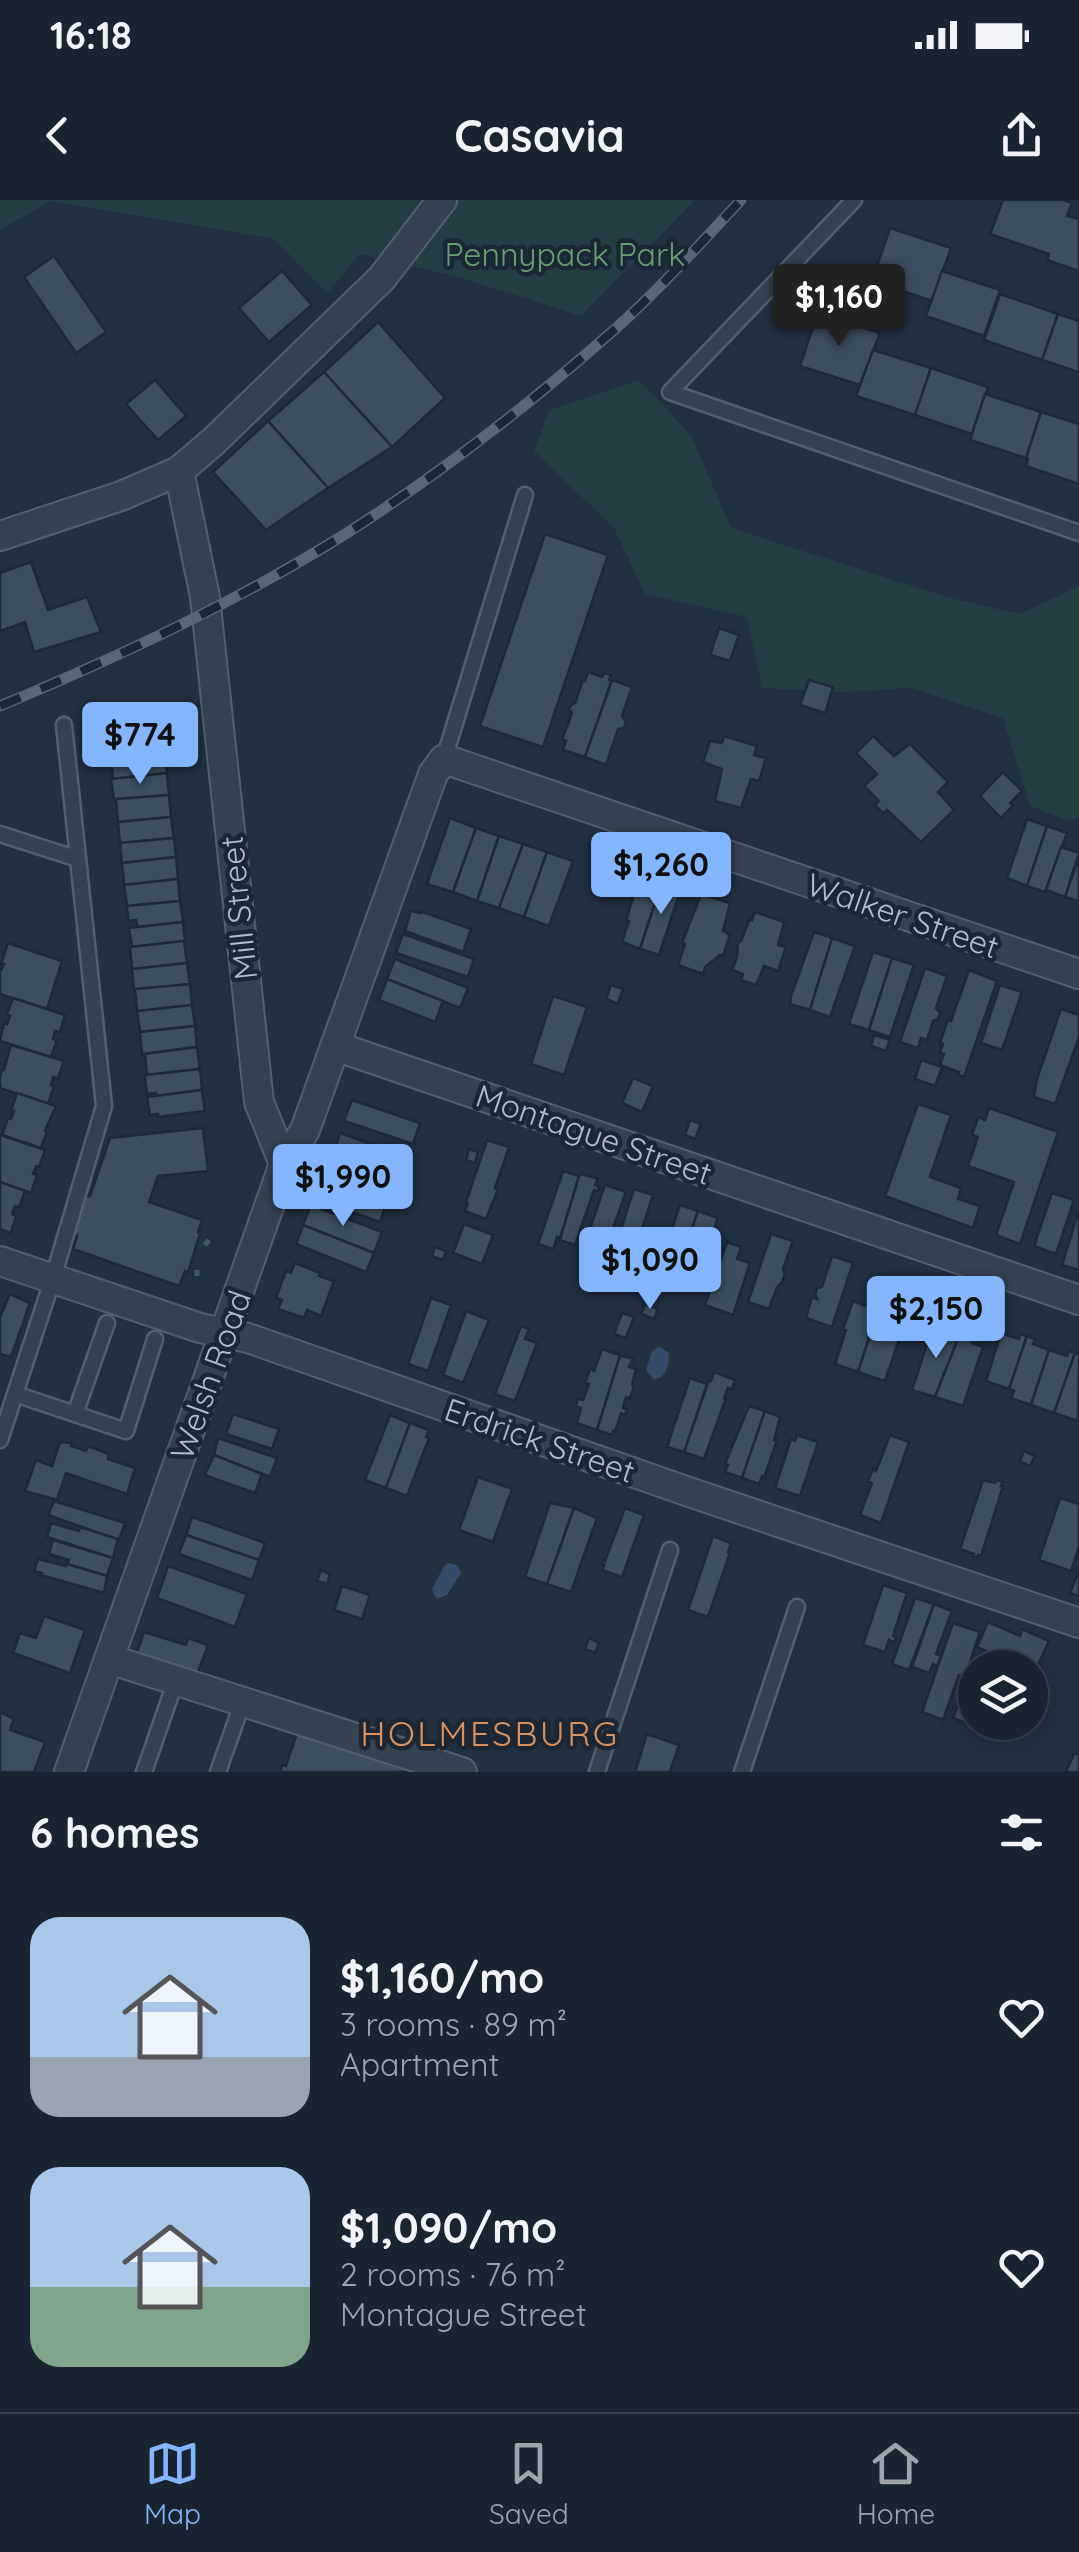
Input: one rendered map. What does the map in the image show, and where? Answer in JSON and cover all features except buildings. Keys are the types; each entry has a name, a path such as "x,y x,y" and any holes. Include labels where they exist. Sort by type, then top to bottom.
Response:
{"street":[{"path":"0,536 121,496 179,471 214,442 382,278 442,200"},
{"name":"Mill Street","path":"179,471 205,597 259,1102 284,1164"},
{"name":"Welsh Road","path":"69,1772 284,1164 305,1130 433,774 444,759"},
{"name":"Walker Street","path":"444,759 1079,974"},
{"name":"Montague Street","path":"336,1046 1079,1300"},
{"name":"Erdrick Street","path":"0,1261 248,1338 689,1492 1079,1622"},
{"path":"109,1660 462,1772"}],"lane":[{"path":"854,200 670,392 1079,533"},
{"path":"444,759 525,495"},
{"path":"0,1440 104,1106 64,725"},
{"path":"0,834 78,859"},
{"path":"76,1414 107,1324"},
{"path":"15,1394 126,1430 156,1339"},
{"path":"596,1772 670,1550"},
{"path":"742,1772 797,1607"},
{"path":"144,1772 176,1680"},
{"path":"218,1772 243,1701"}],"green space":[{"name":"Pennypack Park","path":"0,200 695,200 581,316 458,277 360,254 327,293 274,239 51,201 0,230"},
{"path":"639,380 691,435 731,528 950,598 1020,614 1079,586 1079,817 1070,821 1030,806 1003,718 911,688 844,692 762,688 747,617 645,594 614,528 534,451 549,410"}],"water":[{"path":"659,1347 668,1352 668,1366 661,1377 653,1379 646,1370 652,1351"},
{"path":"448,1563 457,1565 461,1573 447,1595 435,1597 432,1589"}],"railway":[{"path":"0,706 221,605 382,510 484,437 582,358 647,299 741,200"}],"district":[{"name":"HOLMESBURG","path":"490,1733"}]}
